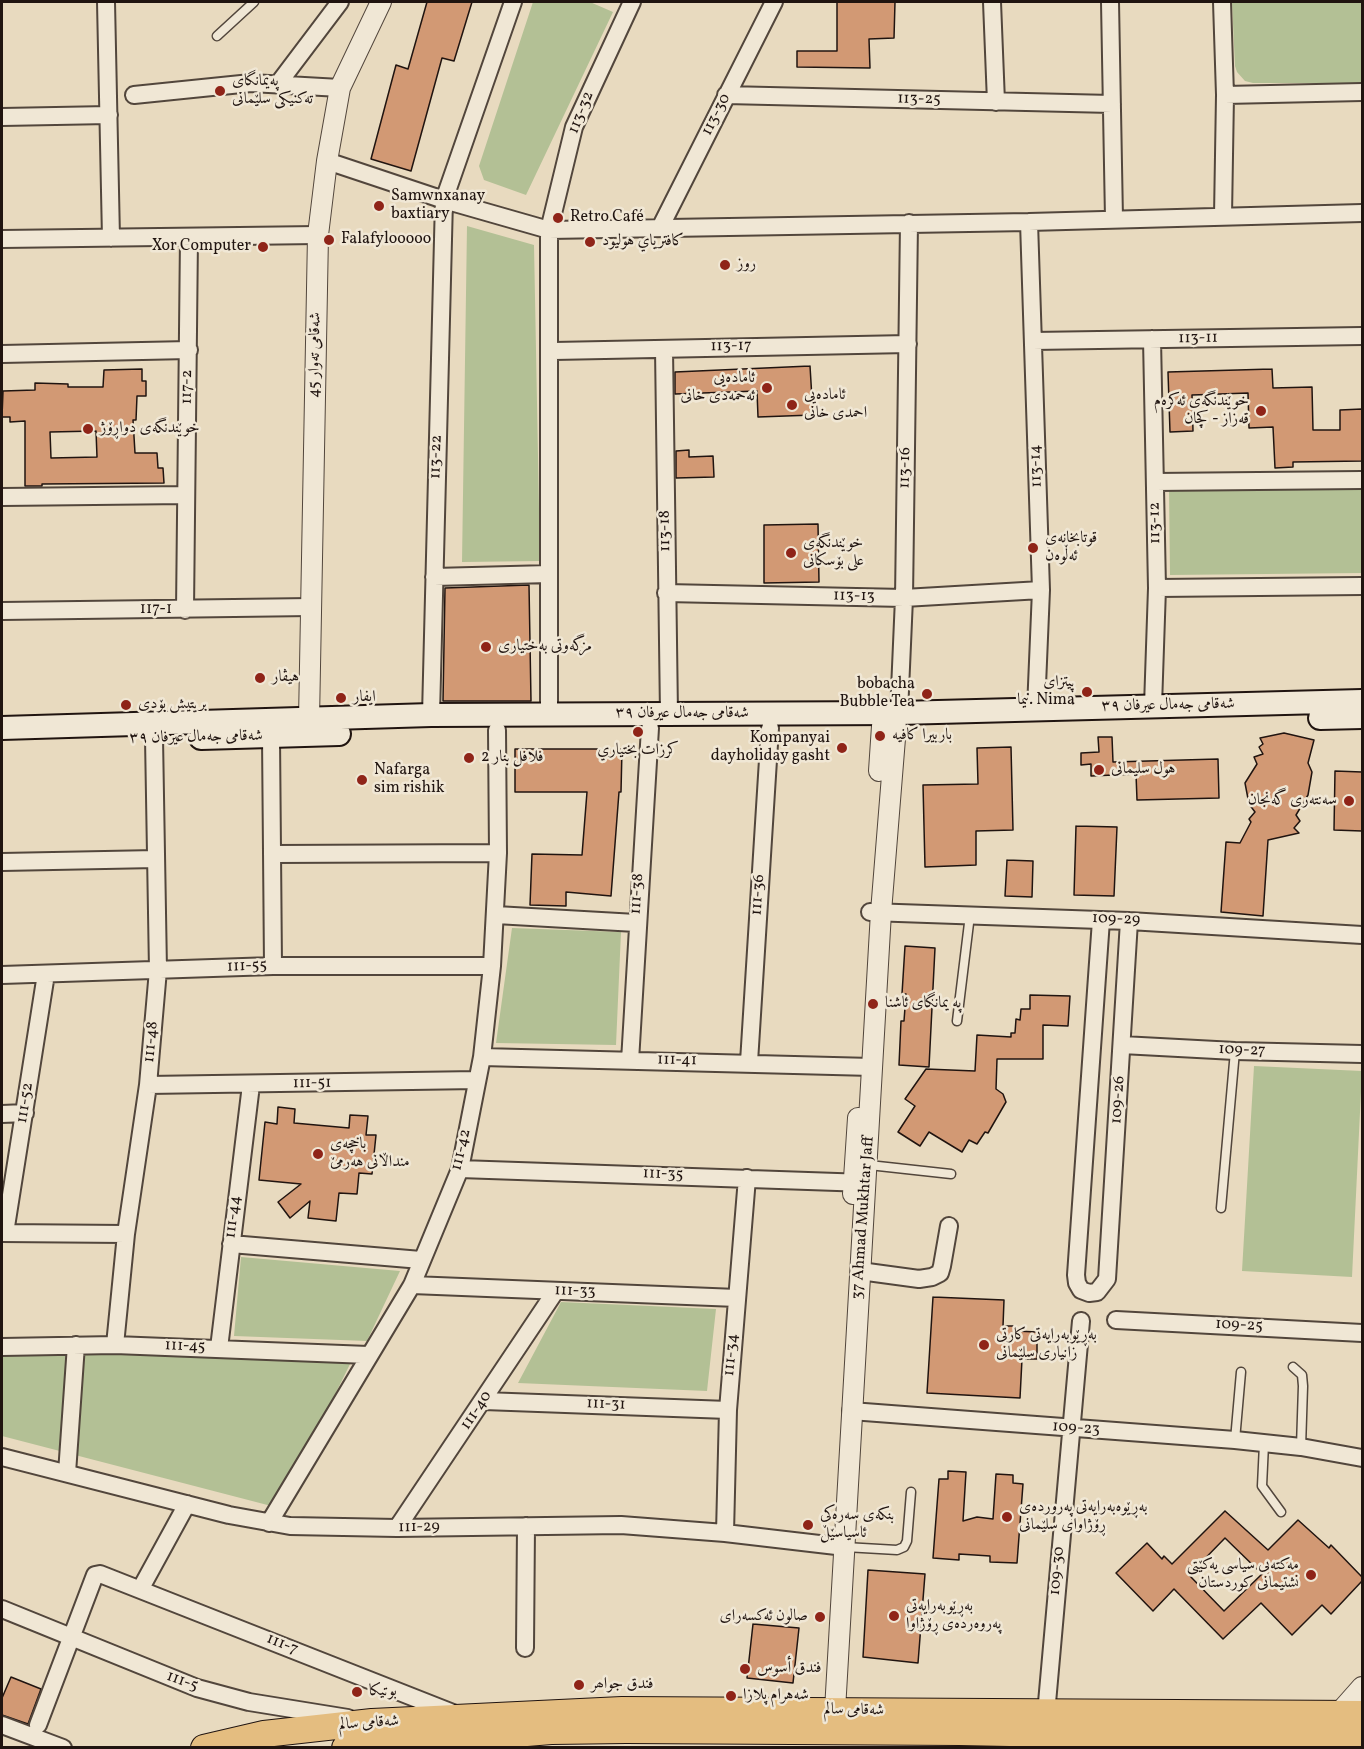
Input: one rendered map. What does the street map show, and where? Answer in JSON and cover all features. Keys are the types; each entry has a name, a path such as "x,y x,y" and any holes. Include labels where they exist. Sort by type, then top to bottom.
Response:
{"main road":[{"name":"شەقامی جەمال عیرفان ٣٩","path":"2,728 431,715 549,714 669,714 892,722 1036,709 1362,701"},
{"name":"شەقامی جەمال عیرفان ٣٩","path":"2,740 271,737 496,730 770,728 892,722 1362,717"},
{"name":"شەقامی سالم","path":"204,1748 264,1734 372,1722 622,1710 1351,1714"},
{"name":"شەقامی سالم","path":"345,1748 543,1738 1309,1743 1362,1740"}],"street":[{"path":"106,2 111,238"},
{"path":"278,84 340,2"},
{"name":"شەقامی تەوار 45","path":"309,720 318,235 327,161 340,88 381,2"},
{"name":"113-22","path":"431,715 444,200 513,2"},
{"name":"113-30","path":"660,228 774,2"},
{"path":"992,2 996,102"},
{"path":"1110,2 1114,219"},
{"path":"1222,2 1223,216"},
{"name":"113-32","path":"549,714 549,230 574,127 627,3"},
{"path":"134,95 251,83 340,88"},
{"path":"1224,95 1362,92"},
{"name":"113-25","path":"726,96 1112,104"},
{"path":"2,117 110,115"},
{"path":"327,161 444,200 549,230 1029,222 1362,213"},
{"name":"113-14","path":"1029,222 1041,590 1036,709"},
{"name":"113-16","path":"892,722 904,598 909,223"},
{"path":"2,239 318,235"},
{"name":"117-2","path":"185,610 189,237"},
{"name":"113-11","path":"1033,341 1362,336"},
{"name":"113-12","path":"1152,339 1157,588 1153,706"},
{"name":"113-17","path":"554,351 908,344"},
{"name":"113-18","path":"664,349 669,714"},
{"path":"2,354 189,350"},
{"path":"1155,482 1362,480"},
{"path":"2,497 186,495"},
{"path":"434,577 549,574"},
{"path":"1157,588 1362,586"},
{"name":"113-13","path":"666,593 904,598 1041,590"},
{"name":"117-1","path":"2,612 311,607"},
{"name":"37 Ahmad Mukhtar Jaff","path":"829,1710 876,912 892,722"},
{"name":"111-38","path":"630,1061 636,923 650,728"},
{"name":"111-36","path":"749,1062 770,728"},
{"name":"111-42","path":"268,1523 412,1285 460,1169 482,1057 492,966 498,853 496,730"},
{"path":"271,737 274,854 273,966"},
{"name":"111-48","path":"115,1344 126,1234 148,1085 158,970 154,738"},
{"path":"274,854 498,853"},
{"path":"2,862 156,859"},
{"name":"109-29","path":"876,912 1129,921 1362,934"},
{"path":"496,915 636,923"},
{"name":"109-26","path":"1101,920 1076,1275 1081,1290 1089,1293 1097,1292 1104,1287 1107,1280 1129,921"},
{"name":"111-55","path":"2,975 273,966 492,966"},
{"name":"111-52","path":"3,1233 25,1113 46,974"},
{"name":"109-27","path":"1122,1045 1362,1054"},
{"name":"111-41","path":"482,1057 749,1062 867,1067"},
{"name":"111-51","path":"148,1085 477,1080"},
{"name":"111-44","path":"219,1348 251,1085"},
{"path":"2,1114 25,1113"},
{"name":"111-35","path":"460,1169 747,1178 862,1177"},
{"name":"37 Ahmad Mukhtar Jaff","path":"838,1546 851,1411 860,1271 862,1177"},
{"name":"111-34","path":"725,1533 728,1410 747,1178"},
{"path":"860,1271 919,1279 932,1278 942,1266 949,1226"},
{"path":"3,1233 126,1234"},
{"path":"231,1244 421,1260"},
{"name":"111-33","path":"412,1285 737,1298"},
{"name":"111-40","path":"397,1528 555,1292"},
{"name":"109-25","path":"1116,1320 1362,1333"},
{"name":"109-30","path":"1046,1714 1081,1321"},
{"name":"111-45","path":"2,1347 115,1344 368,1355"},
{"path":"67,1473 76,1346"},
{"name":"111-31","path":"484,1401 728,1410"},
{"name":"109-23","path":"851,1411 1235,1440 1301,1447 1362,1458"},
{"name":"109-23","path":"1301,1447 1309,1444 1362,1450"},
{"name":"111-29","path":"2,1457 268,1523 397,1528 621,1525 725,1533 838,1546"},
{"path":"141,1588 186,1504"},
{"path":"525,1648 526,1526"},
{"name":"111-7","path":"73,1639 95,1575 106,1574 470,1719"},
{"name":"111-5","path":"2,1609 171,1679 222,1696 372,1722"},
{"path":"38,1725 73,1639"},
{"path":"1351,1714 1362,1687"},
{"path":"2,1725 63,1748"}],"lane":[{"path":"217,36 254,2"},
{"path":"957,1021 970,914"},
{"path":"1221,1208 1235,1051"},
{"path":"862,1177 951,1174"},
{"path":"1293,1366 1302,1376 1304,1386 1301,1447"},
{"path":"1235,1440 1241,1372"},
{"path":"1264,1444 1262,1486 1281,1512"},
{"path":"838,1546 897,1550 904,1547 907,1541 911,1492"}],"green space":[{"path":"533,2 590,2 613,12 526,195 484,180 479,166"},
{"path":"1232,2 1362,2 1362,83 1253,83 1245,81 1235,66"},
{"path":"467,226 534,245 540,561 462,562"},
{"path":"1362,488 1362,573 1170,575 1169,489"},
{"path":"512,928 621,932 616,1045 496,1043"},
{"path":"1254,1066 1362,1071 1352,1277 1242,1271"},
{"path":"241,1257 400,1271 367,1341 234,1336"},
{"path":"561,1302 716,1309 707,1391 518,1383"},
{"path":"2,1353 101,1353 352,1360 279,1508 2,1436"}],"building":[{"path":"427,2 472,2 454,61 442,58 411,171 371,159 396,65 408,69"},
{"path":"837,2 895,2 894,38 869,39 870,68 797,67 797,51 837,51"},
{"path":"810,366 813,415 758,417 757,391 675,394 675,372"},
{"path":"142,369 142,381 146,381 146,396 137,396 136,420 133,420 135,453 157,453 158,468 163,468 164,483 25,486 25,421 10,422 10,417 2,417 3,391 35,390 35,383 68,384 68,387 103,387 104,370","holes":["96,431 97,457 51,458 50,432"]},
{"path":"1272,369 1273,388 1312,387 1313,430 1340,430 1340,410 1362,409 1362,461 1293,462 1293,467 1275,468 1273,427 1249,428 1248,393 1192,395 1193,431 1170,432 1168,372"},
{"path":"689,450 689,457 713,456 714,477 676,478 676,451"},
{"name":"خوێندنگەی علی بۆسکانی","path":"818,524 819,582 764,583 764,525"},
{"name":"مزگەوتی بەختیاری","path":"529,585 531,701 443,701 445,588"},
{"path":"1284,733 1314,740 1308,763 1312,772 1308,795 1296,815 1300,821 1294,828 1299,833 1268,840 1263,916 1221,912 1226,842 1240,843 1251,822 1249,819 1255,812 1249,804 1245,783 1257,764 1254,757 1263,754 1259,747 1263,744 1260,738"},
{"path":"1098,737 1112,737 1113,762 1218,759 1219,798 1137,800 1136,774 1091,776 1091,764 1081,765 1081,753 1099,752"},
{"path":"1011,747 1013,830 976,831 976,865 925,867 923,785 978,784 977,748"},
{"path":"515,749 622,749 621,792 619,792 611,896 566,892 566,906 530,905 532,854 582,855 587,792 515,792"},
{"name":"سەنتەری گەنجان","path":"1335,771 1362,772 1362,831 1334,830"},
{"path":"1076,826 1117,827 1114,896 1074,895"},
{"path":"1007,860 1033,861 1032,897 1005,896"},
{"path":"905,946 935,948 929,1067 899,1065 901,1021 904,1021 906,994 902,994"},
{"path":"1030,995 1070,996 1068,1026 1043,1025 1043,1059 997,1059 996,1089 1003,1094 1006,1102 988,1133 985,1132 977,1144 969,1140 962,1152 929,1132 920,1146 898,1132 915,1106 905,1099 926,1069 975,1071 977,1035 1011,1037 1011,1033 1015,1033 1016,1019 1020,1020 1021,1009 1030,1009"},
{"name":"باخچەی منداڵانی هەرمێ","path":"278,1107 295,1109 294,1123 349,1128 350,1115 368,1116 366,1135 376,1135 372,1174 359,1173 357,1194 339,1193 336,1221 308,1218 310,1201 290,1218 278,1202 301,1184 259,1180 265,1122 277,1124"},
{"name":"بەڕێوبەرایەتی کارتی زانیاری سلێمانی","path":"933,1297 1004,1300 1003,1326 1015,1326 1015,1331 1037,1332 1037,1359 1022,1359 1020,1398 927,1393"},
{"name":"بەڕێوەبەرایەتی پەروردەی ڕۆژاوای سلێمانی","path":"948,1471 966,1472 963,1521 977,1517 993,1519 996,1474 1013,1475 1013,1483 1023,1484 1017,1563 990,1562 990,1556 959,1554 959,1560 933,1558 939,1479 948,1479"},
{"name":"مەکتەبی سیاسی یەکێتی نشتیمانی کوردستان","path":"1225,1511 1268,1550 1298,1520 1329,1548 1331,1545 1362,1577 1362,1581 1331,1614 1322,1605 1292,1635 1261,1603 1223,1639 1174,1589 1153,1611 1116,1573 1147,1543 1162,1559 1164,1556 1172,1564","holes":["1225,1538 1262,1574 1224,1611 1189,1575"]},
{"name":"بەڕێوبەرایەتی پەروەردەی ڕۆژاوا","path":"868,1570 925,1574 918,1663 863,1657"},
{"path":"753,1624 799,1628 793,1683 747,1678"},
{"path":"11,1677 41,1689 28,1724 2,1715 2,1698"}],"place":[{"name":"پەیمانگای تەکنیکی سلێمانی","path":"220,91"},
{"name":"Samwnxanay baxtiary","path":"379,206"},
{"name":"Retro Café","path":"558,218"},
{"name":"Falafylooooo","path":"329,240"},
{"name":"كافترياي هوليود","path":"590,242"},
{"name":"Xor Computer","path":"263,247"},
{"name":"روز","path":"725,265"},
{"name":"ئامادەیی ئەحمەدی خانی","path":"767,388"},
{"name":"ئامادەیی احمدی خانی","path":"792,405"},
{"name":"خوێندنگەی ئەکرەم قەزاز - کچان","path":"1261,411"},
{"name":"خوێندنگەی دواڕۆژ","path":"88,429"},
{"name":"قوتابخانەی ئەڵوەن","path":"1033,548"},
{"name":"خوێندنگەی علی بۆسکانی","path":"791,553"},
{"name":"مزگەوتی بەختیاری","path":"486,647"},
{"name":"هيڤار","path":"260,678"},
{"name":"پیتزای نیما. Nima","path":"1087,692"},
{"name":"bobacha Bubble Tea","path":"927,694"},
{"name":"ايفار","path":"341,698"},
{"name":"بریتیش بۆدی","path":"126,705"},
{"name":"كرزات بختياري","path":"638,732"},
{"name":"باربيرا كافيه","path":"880,736"},
{"name":"Kompanyai dayholiday gasht","path":"842,748"},
{"name":"فلافل بنار 2","path":"469,758"},
{"name":"هول سليمانى","path":"1099,770"},
{"name":"Nafarga sim rishik","path":"362,780"},
{"name":"سەنتەری گەنجان","path":"1349,801"},
{"name":"په یمانگای ئاشنا","path":"873,1004"},
{"name":"باخچەی منداڵانی هەرمێ","path":"318,1154"},
{"name":"بەڕێوبەرایەتی کارتی زانیاری سلێمانی","path":"984,1345"},
{"name":"بەڕێوەبەرایەتی پەروردەی ڕۆژاوای سلێمانی","path":"1007,1517"},
{"name":"بنکەی سەرەکی ئاسیاسێڵ","path":"808,1525"},
{"name":"مەکتەبی سیاسی یەکێتی نشتیمانی کوردستان","path":"1311,1575"},
{"name":"بەڕێوبەرایەتی پەروەردەی ڕۆژاوا","path":"894,1616"},
{"name":"صالون ئەکسەرای","path":"820,1617"},
{"name":"فندق أسوس","path":"745,1669"},
{"name":"فندق جواھر","path":"579,1685"},
{"name":"بوتیکا","path":"357,1692"},
{"name":"شەهرام پلازا","path":"731,1696"}]}
